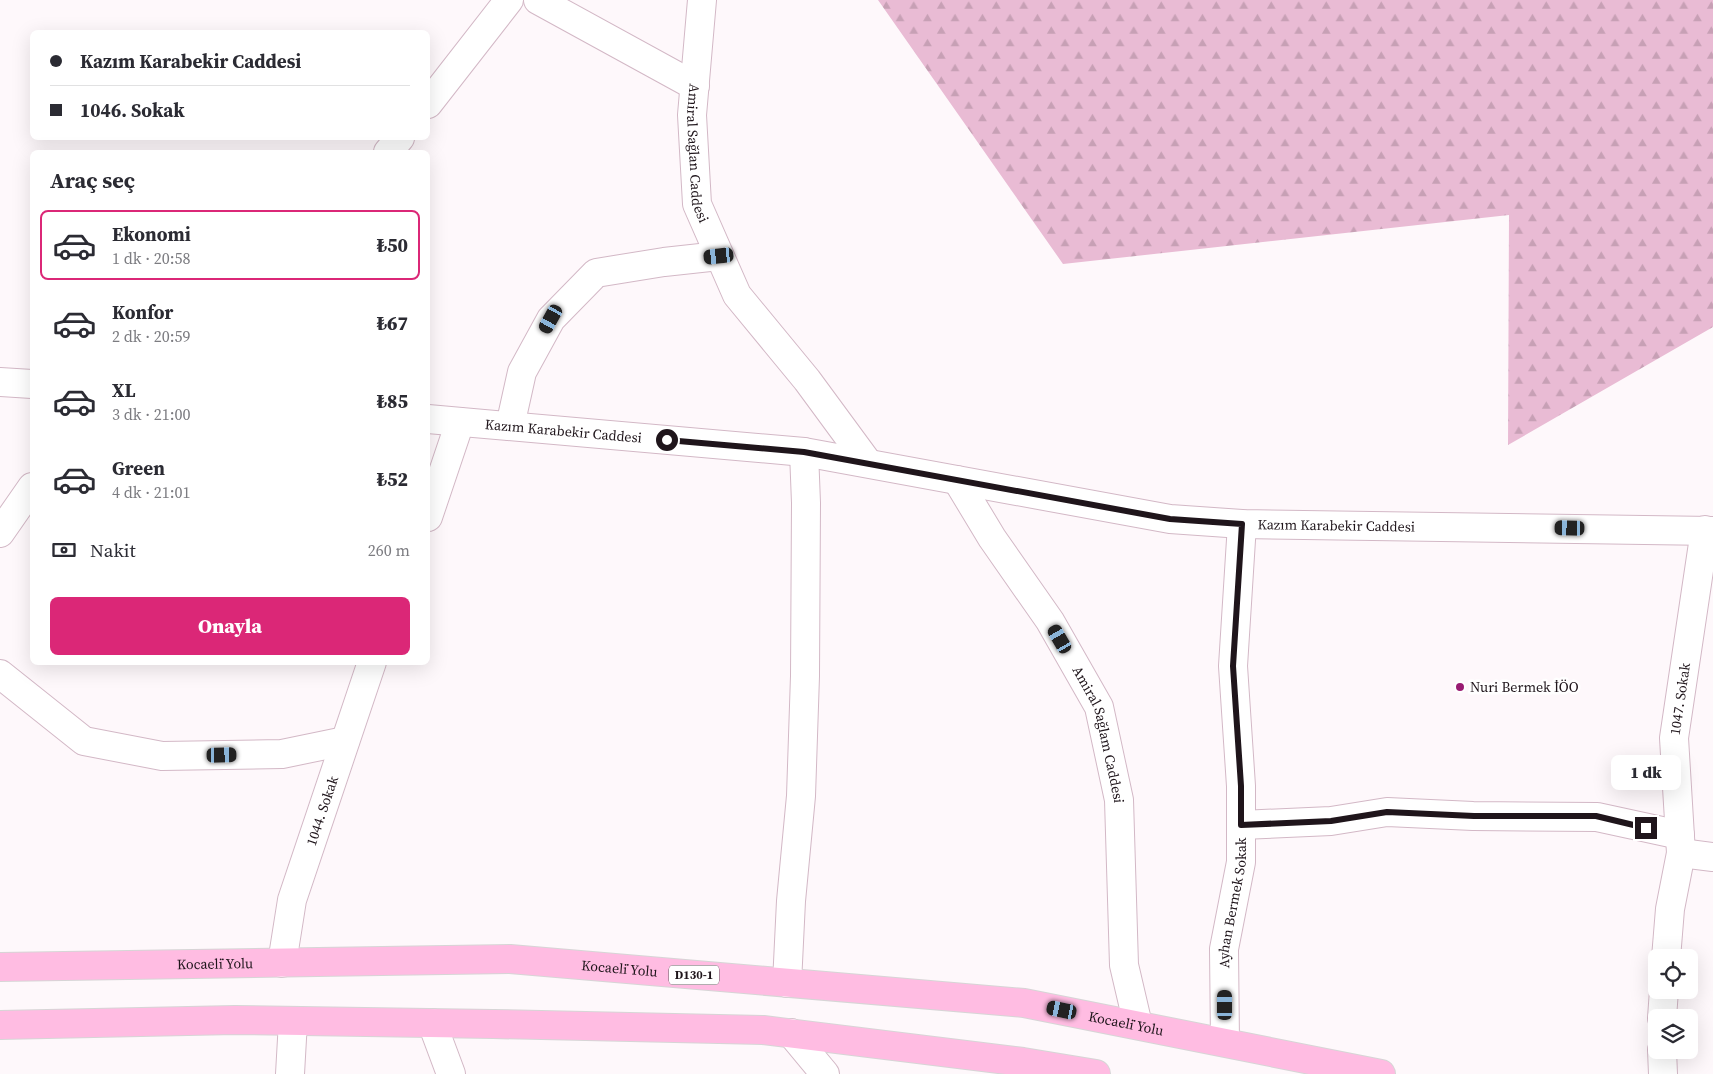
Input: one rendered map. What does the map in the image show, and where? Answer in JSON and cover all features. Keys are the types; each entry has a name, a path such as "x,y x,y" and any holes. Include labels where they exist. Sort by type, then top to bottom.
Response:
{"highway":[{"name":"Kocaeli̇ Yolu","path":"0,967 510,959 1024,1003 1381,1074"},
{"path":"0,1025 235,1020 763,1030 1023,1062 1096,1074"}],"street":[{"path":"430,101 509,0"},
{"path":"538,0 695,86"},
{"name":"Amiral Sağlan Caddesi","path":"702,0 692,115 697,204 737,296 807,380 868,463"},
{"path":"390,150 398,140"},
{"path":"510,426 522,372 551,319 596,273 664,262 719,256"},
{"path":"0,382 30,384"},
{"name":"Kazım Karabekir Caddesi","path":"430,419 804,452 1170,519 1242,524 1709,530"},
{"path":"430,511 460,422"},
{"path":"787,983 791,901 801,796 806,503 804,452"},
{"name":"Amiral Sağlam Caddesi","path":"957,480 992,538 1050,622 1099,707 1119,800 1124,965 1138,1025"},
{"path":"0,534 30,490"},
{"name":"Ayhan Bermek Sokak","path":"1225,1042 1224,949 1241,862 1241,786 1233,666 1242,524"},
{"name":"1047. Sokak","path":"1667,949 1670,909 1680,844 1674,738 1709,530"},
{"name":"1044. Sokak","path":"282,962 292,900 371,665"},
{"path":"0,674 84,741 94,743 162,756 282,754 345,741"},
{"path":"1241,825 1331,821 1387,812 1474,816 1596,816 1680,844 1713,858"},
{"path":"290,1074 293,1021"},
{"path":"432,1023 451,1074"},
{"path":"791,1033 825,1074"},
{"path":"1662,1059 1663,1074"}],"green space":[{"path":"878,0 1713,0 1713,327 1508,445 1509,215 1063,264"}],"place":[{"name":"Nuri Bermek İÖO","path":"1460,687"}],"route":[{"path":"667,440 804,452 1170,519 1242,524 1233,666 1241,786 1241,825 1331,821 1387,812 1474,816 1596,816 1646,828"}]}
